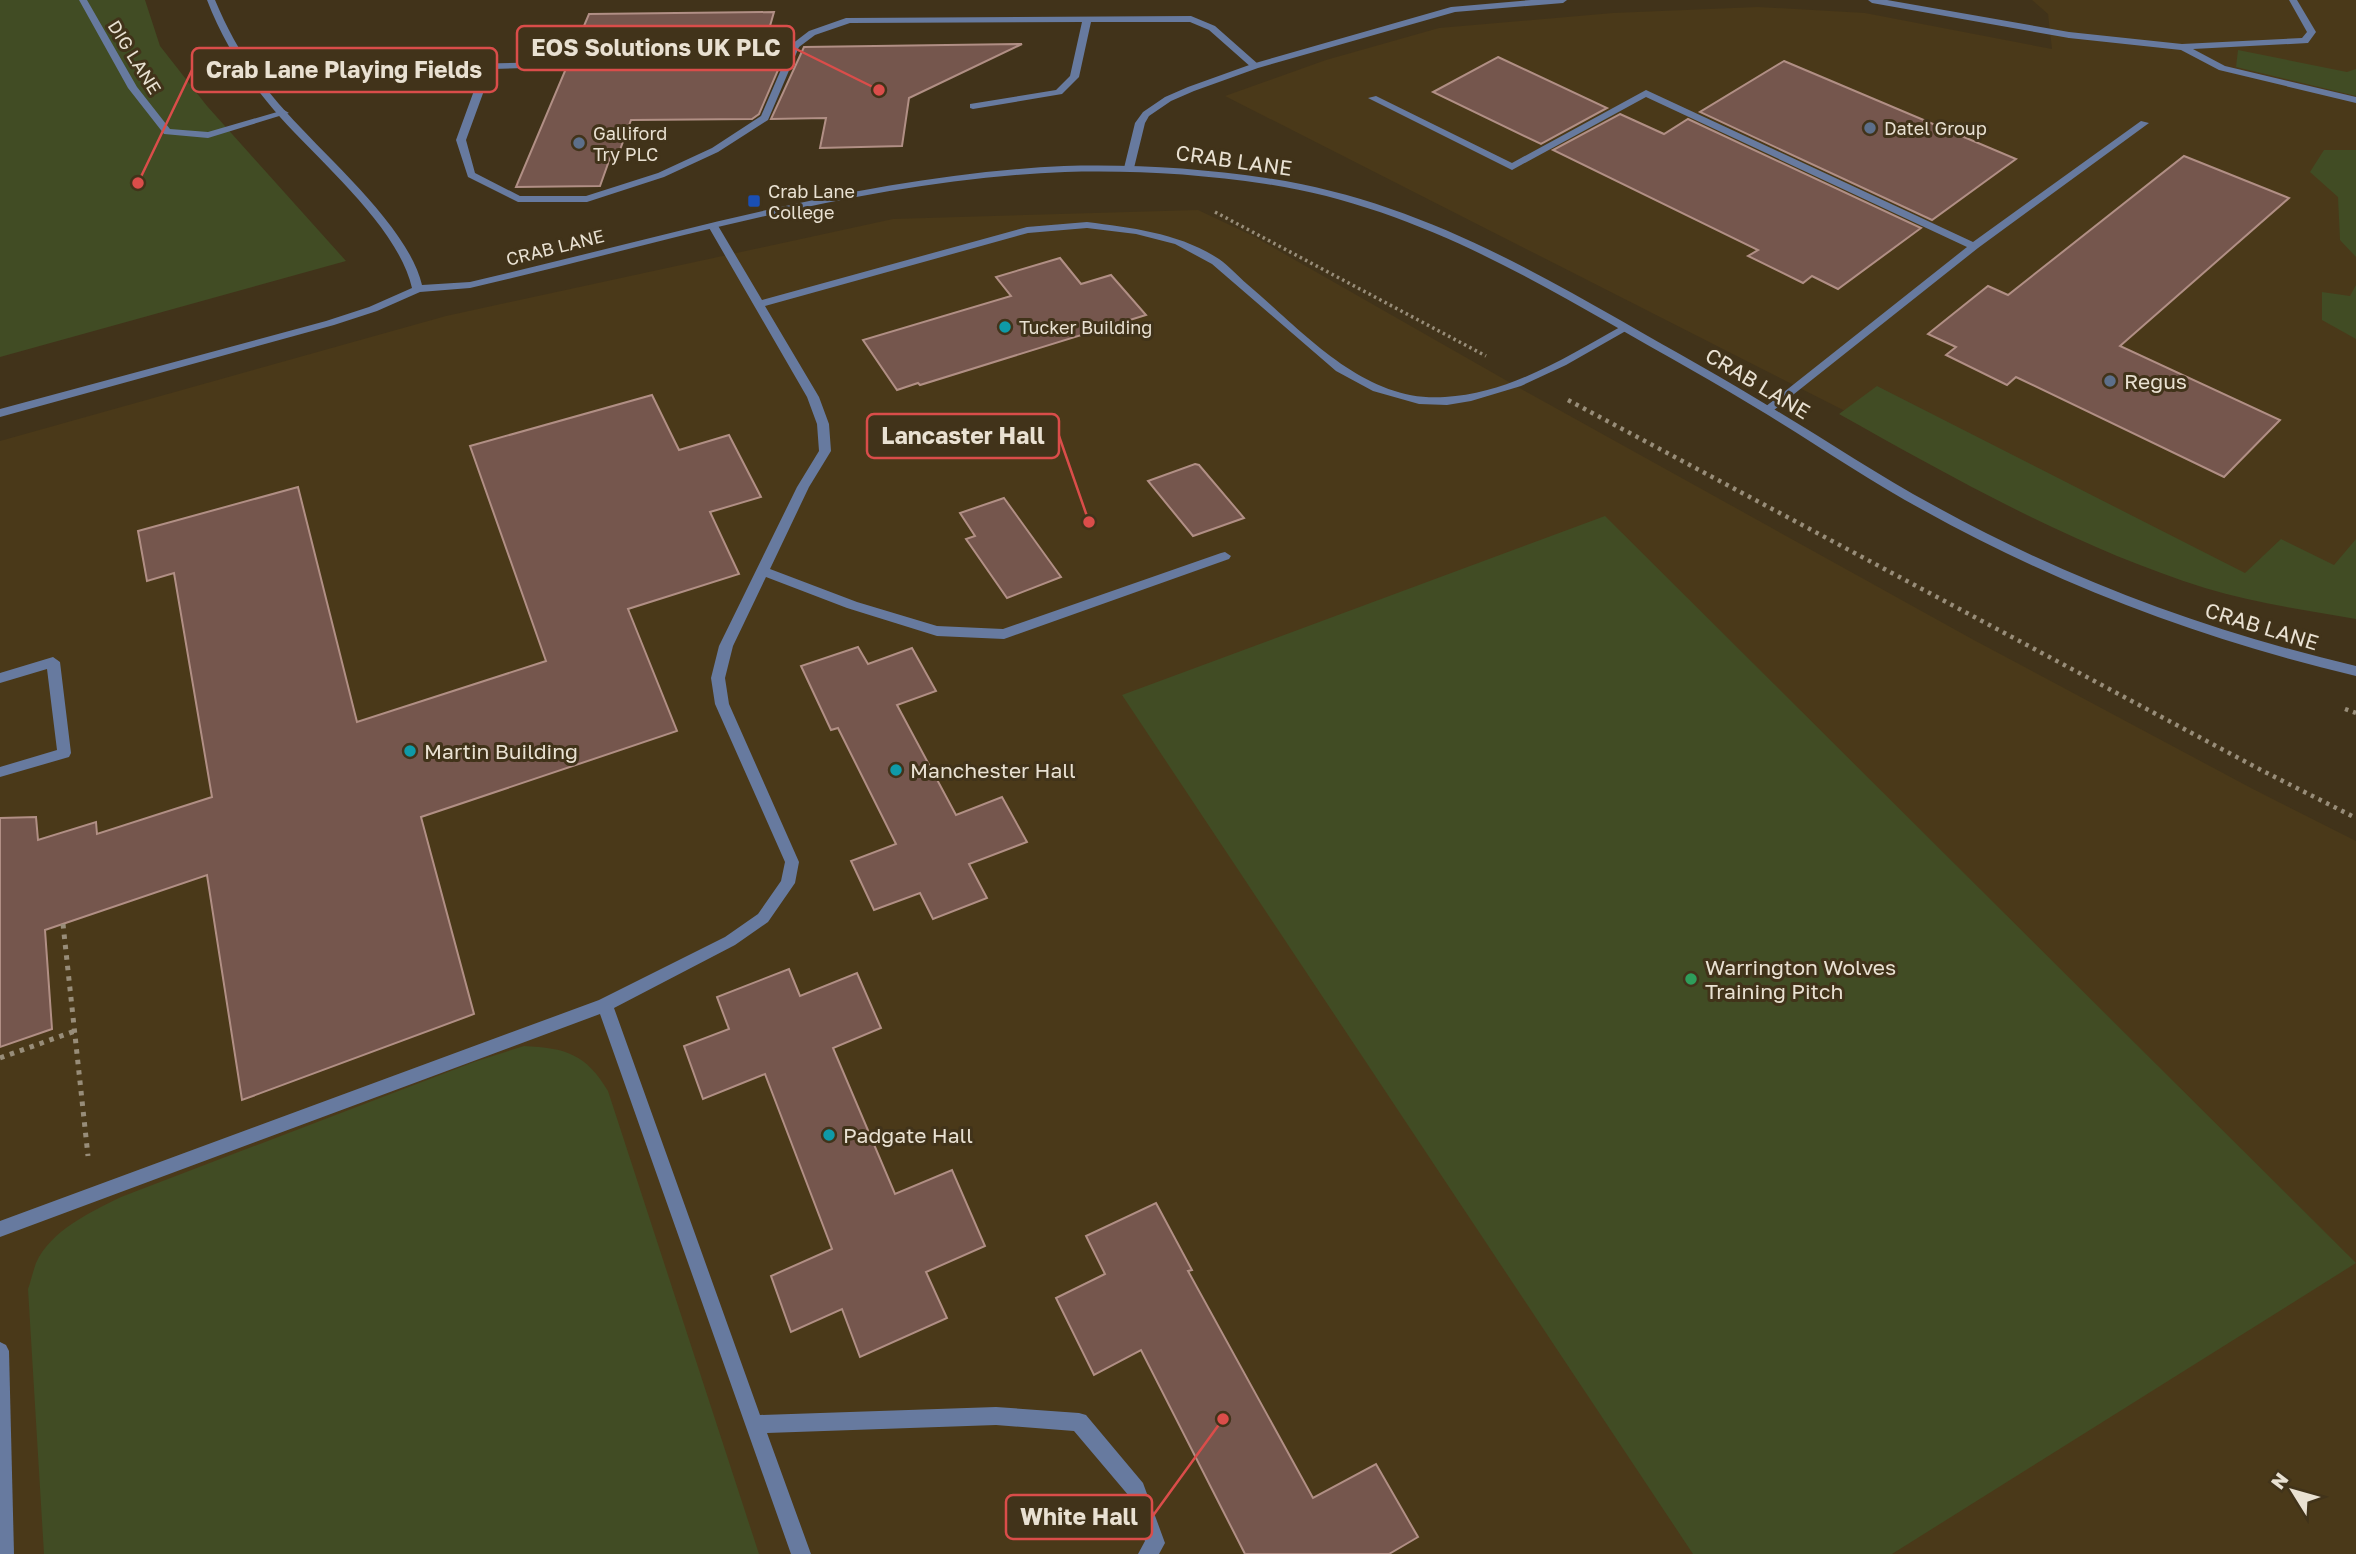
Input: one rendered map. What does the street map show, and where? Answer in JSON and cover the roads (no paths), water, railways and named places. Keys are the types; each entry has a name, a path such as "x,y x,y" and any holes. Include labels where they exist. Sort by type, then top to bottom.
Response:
{"street":[{"name":"DIG LANE","path":"83,0 133,88 167,132 208,135 284,113"},
{"path":"211,0 219,24 253,77 363,200 401,247 415,271 418,289"},
{"path":"1129,168 1140,122 1155,106 1191,89 1255,66 1454,9 1563,0"},
{"path":"1872,0 2069,35 2182,47 2305,41 2312,32 2293,0"},
{"path":"973,106 1059,92 1074,78 1087,19"},
{"name":"CRAB LANE","path":"488,66 461,140 471,175 518,199 587,199 661,175 715,150 765,118 795,46 813,33 849,20 1191,19 1212,28 1255,66"},
{"path":"2182,47 2222,68 2356,100"},
{"path":"422,68 559,65"},
{"path":"1373,98 1512,167 1646,93 1974,246"},
{"path":"1769,410 1974,246 2144,123"},
{"name":"CRAB LANE","path":"0,413 330,323 373,309 418,289 470,285 712,226 845,197 931,182 1046,170 1174,170 1264,181 1315,191 1398,215 1485,250 1769,410 1896,489 2014,553 2102,593 2274,651 2356,671"},
{"path":"760,304 1027,230 1087,225 1159,236 1200,252 1216,262 1340,369 1361,382 1416,399 1446,401 1512,385 1626,328"},
{"path":"0,1229 605,1005 730,941 763,918 788,883 793,862 722,705 718,678 726,646 761,570 803,487 825,451 823,424 813,397 712,226"},
{"path":"761,570 852,604 937,631 1004,634 1225,556"},
{"path":"0,678 53,662 64,752 0,772"},
{"path":"605,1005 801,1554"},
{"path":"0,1351 4,1554"},
{"path":"753,1424 996,1416 1079,1422 1136,1490 1156,1543 1148,1554"}],"place":[{"name":"EOS Solutions UK PLC","path":"879,90"},
{"name":"Datel Group","path":"1870,128"},
{"name":"Galliford Try PLC","path":"579,143"},
{"name":"Crab Lane Playing Fields","path":"138,183"},
{"name":"Crab Lane College","path":"754,201"},
{"name":"Tucker Building","path":"1005,327"},
{"name":"Regus","path":"2110,381"},
{"name":"Lancaster Hall","path":"1089,522"},
{"name":"Martin Building","path":"410,751"},
{"name":"Manchester Hall","path":"896,770"},
{"name":"Warrington Wolves Training Pitch","path":"1691,979"},
{"name":"Padgate Hall","path":"829,1135"},
{"name":"White Hall","path":"1223,1419"}]}
